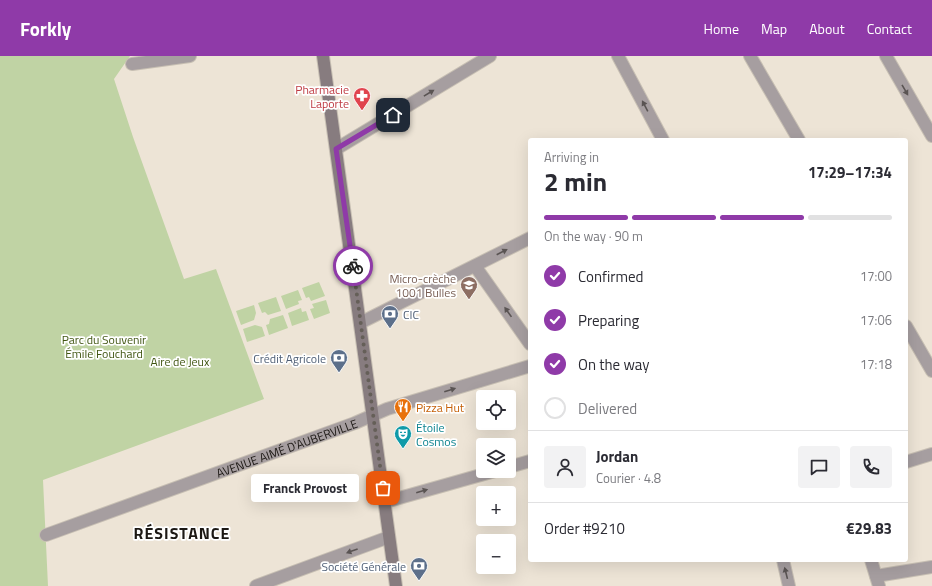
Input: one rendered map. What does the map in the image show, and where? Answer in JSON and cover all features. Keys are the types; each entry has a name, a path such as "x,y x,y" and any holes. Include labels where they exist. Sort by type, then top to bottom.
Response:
{"street":[{"path":"132,64 190,56"},
{"path":"322,56 396,586"},
{"path":"336,149 490,56"},
{"path":"618,56 662,138"},
{"path":"750,56 798,138"},
{"path":"886,56 932,136"},
{"path":"360,323 528,239"},
{"path":"475,266 528,341"},
{"path":"908,329 932,371"},
{"name":"AVENUE AIMÉ D'AUBERVILLE","path":"46,535 355,423 372,414 528,367"},
{"path":"908,461 932,454"},
{"path":"516,465 528,462"},
{"path":"385,502 476,476"},
{"path":"256,586 389,537"},
{"path":"784,562 790,586"},
{"path":"872,562 877,581 932,567"}],"green space":[{"name":"Parc du Souvenir Émile Fouchard","path":"0,56 130,56 114,79 133,137 184,279 216,269 264,399 43,480 48,586 0,586"},
{"path":"319,282 325,296 311,301 309,297 306,298 302,288"},
{"path":"298,290 302,300 298,301 299,304 286,309 281,296"},
{"path":"276,297 281,311 268,315 265,312 262,313 258,303"},
{"path":"326,300 330,313 314,319 310,309 314,308 312,304"},
{"path":"254,305 256,313 254,320 241,325 236,311"},
{"path":"301,308 302,312 306,311 309,320 292,326 288,313"},
{"path":"283,315 288,328 269,335 266,325 269,324 270,319"},
{"path":"255,325 262,327 265,336 247,342 243,329"}],"way so far":[{"path":"353,266 383,488"}],"place":[{"name":"Pharmacie Laporte","path":"362,111"},
{"name":"Micro-crèche 1001 Bulles","path":"469,300"},
{"name":"CIC","path":"390,329"},
{"name":"Crédit Agricole","path":"339,373"},
{"name":"Pizza Hut","path":"403,422"},
{"name":"Étoile Cosmos","path":"403,449"},
{"name":"Franck Provost","path":"383,488"},
{"name":"Société Générale","path":"419,581"}],"district":[{"name":"RÉSISTANCE","path":"182,533"}],"route":[{"path":"353,266 336,149 393,115"}],"park label":[{"name":"Aire de Jeux","path":"180,361"}]}
